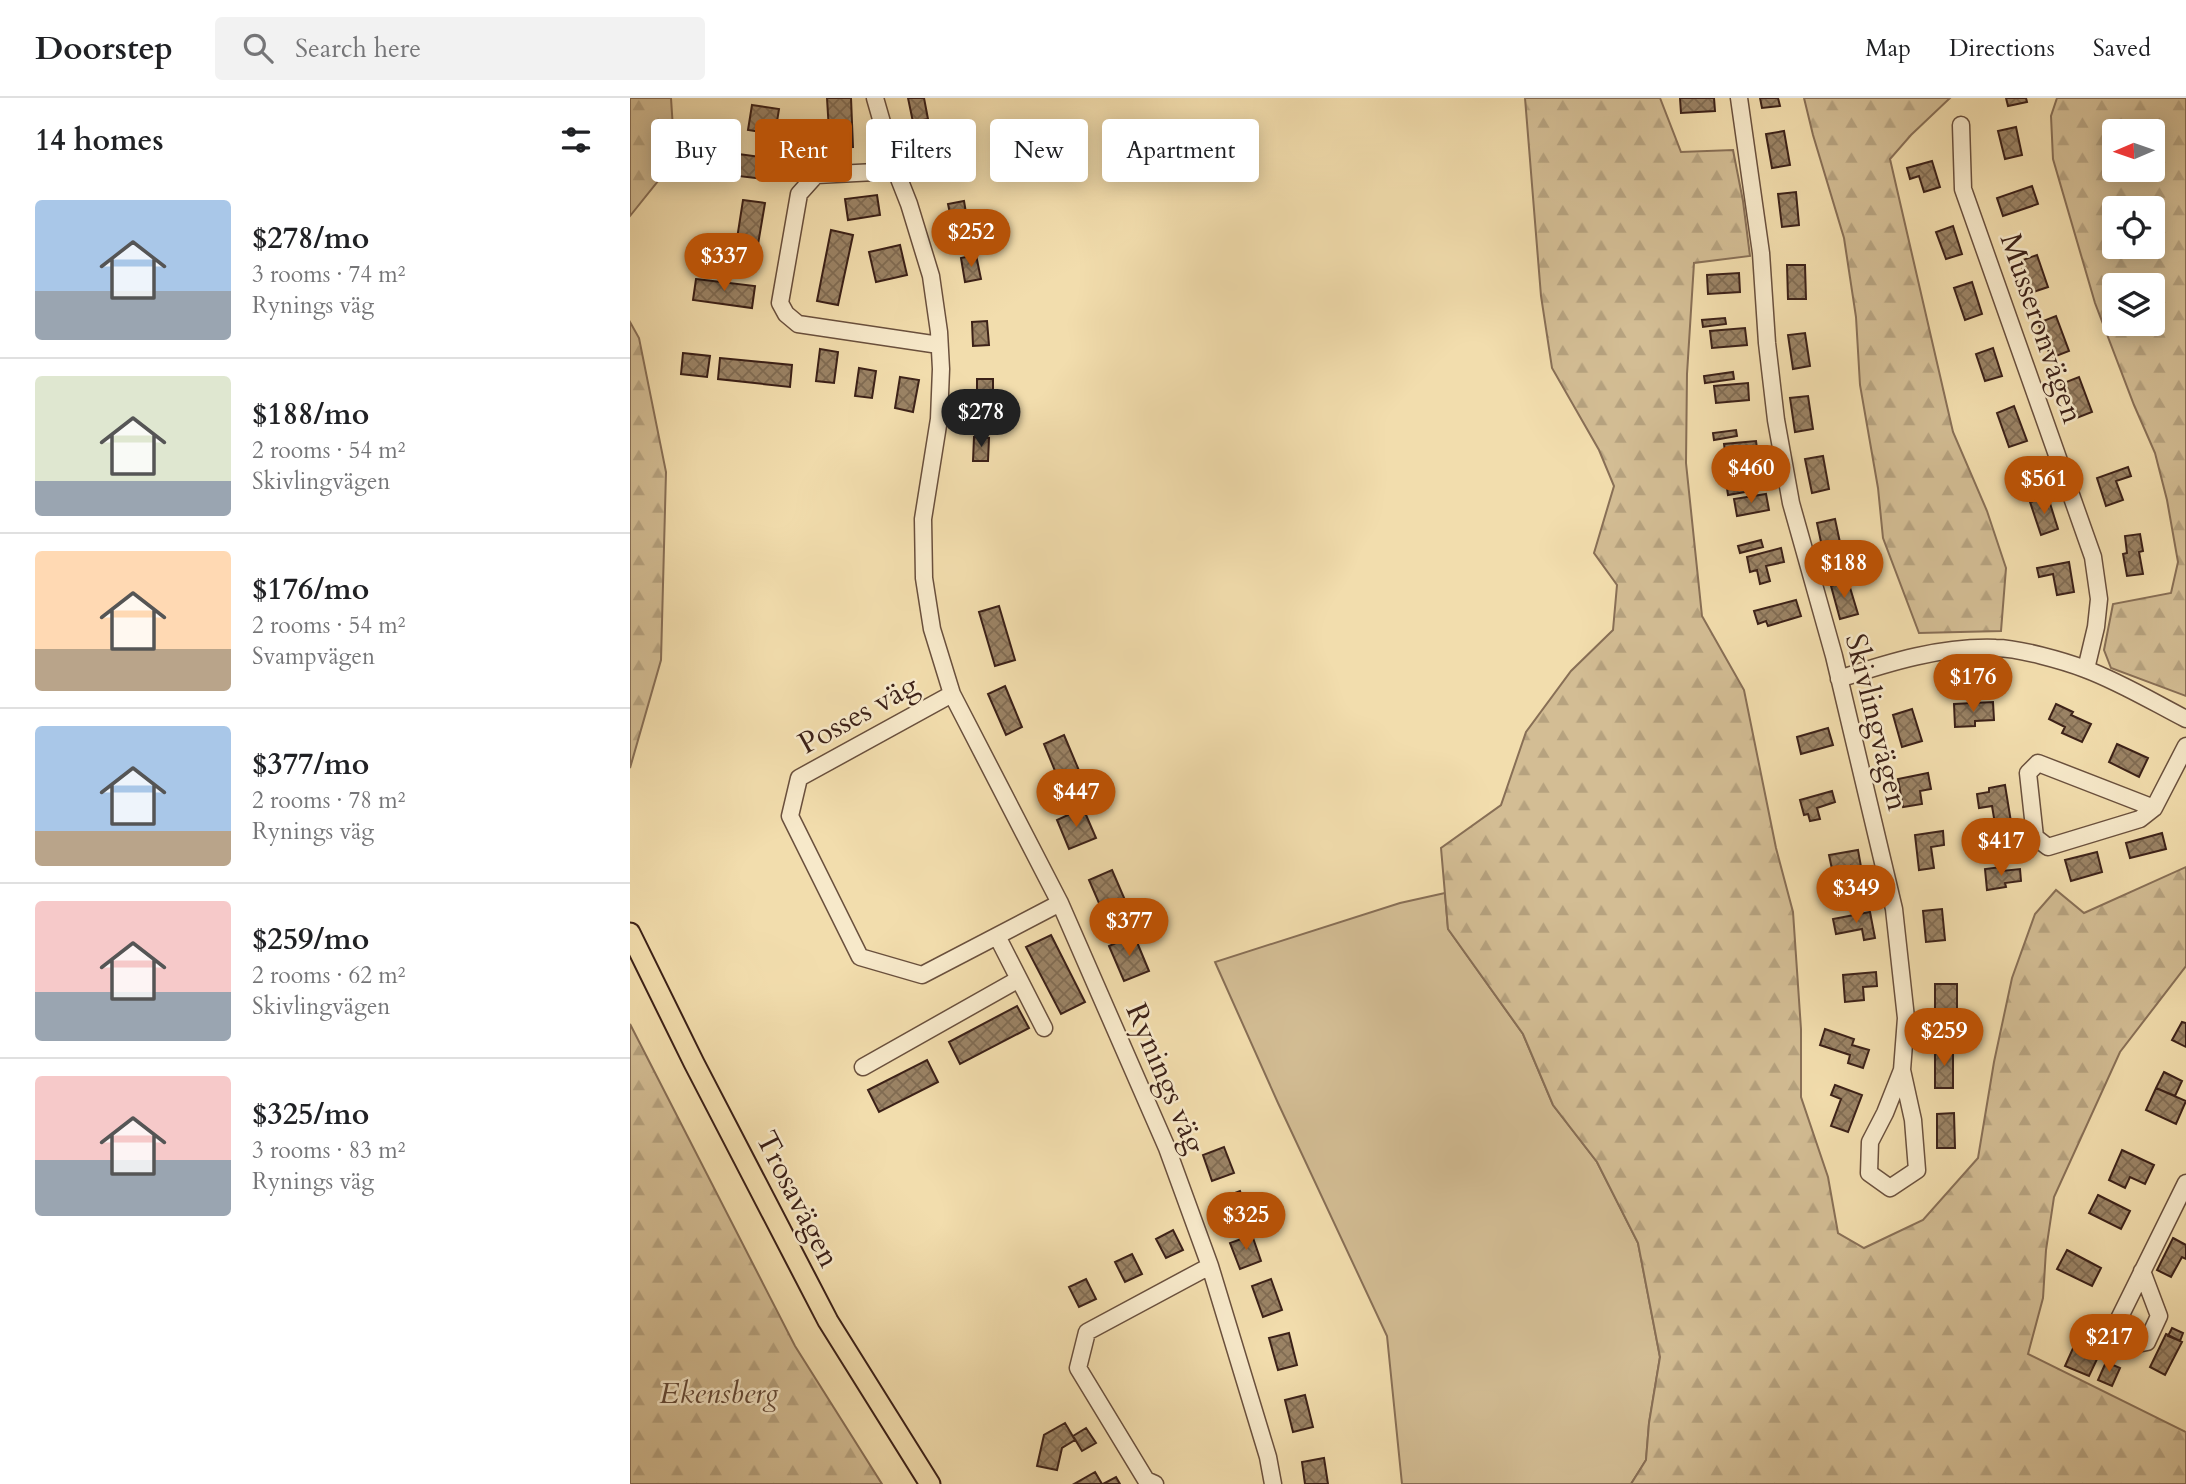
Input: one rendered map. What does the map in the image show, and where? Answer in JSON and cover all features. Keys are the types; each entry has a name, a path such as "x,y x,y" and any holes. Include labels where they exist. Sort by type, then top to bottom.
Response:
{"main road":[{"name":"Trosavägen","path":"630,933 828,1321 930,1484"}],"street":[{"name":"Rynings väg","path":"875,98 881,119"},
{"name":"Skivlingvägen","path":"1739,98 1761,253 1776,420 1791,503 1839,679 1894,909 1906,1018 1902,1070 1913,1121 1917,1170 1890,1188 1869,1173 1870,1142 1902,1070"},
{"name":"Musseronvägen","path":"1961,125 1963,189 2093,557 2099,599 2096,627 2086,669"},
{"path":"866,172 816,175 799,194 780,303 786,314 798,324 939,345"},
{"name":"Rynings väg","path":"900,182 931,276 941,369 939,419 923,519 924,578 932,629 952,694 1060,903 1167,1148 1210,1266 1268,1457 1273,1484"},
{"path":"1839,679 1892,661 1941,652 1998,647 2047,657 2086,669 2186,719"},
{"name":"Posses väg","path":"952,694 799,778 790,816 860,957 922,975 1060,903"},
{"path":"2154,808 2038,763 2028,773 2035,837 2048,847 2140,819 2154,808 2186,746"},
{"path":"997,936 1044,1028"},
{"path":"863,1067 1019,979"},
{"path":"2143,1272 2186,1183"},
{"path":"1155,1484 1146,1480 1078,1368 1087,1332 1210,1266"}],"green space":[{"path":"630,98 671,98 672,119 651,119 651,182 657,182 630,216"},
{"path":"1525,98 1660,98 1681,152 1733,150 1750,256 1694,263 1687,374 1686,463 1702,616 1744,690 1776,848 1793,912 1801,1029 1801,1097 1828,1177 1838,1233 1864,1248 1923,1220 1978,1158 2012,978 2035,914 2056,890 2084,913 2186,867 2186,966 2120,1052 2054,1197 2046,1250 2043,1298 2028,1354 2186,1432 2186,1484 1631,1484 1646,1460 1660,1357 1638,1243 1597,1162 1553,1105 1523,1034 1448,929 1441,848 1501,805 1526,732 1571,671 1613,630 1617,585 1594,553 1614,486 1599,450 1552,368 1541,296"},
{"path":"1804,98 1950,98 1890,159 1953,432 1987,511 2006,568 2001,631 1919,633 1883,538 1878,488 1860,385 1856,317 1844,238"},
{"path":"2057,98 2186,98 2186,696 2111,668 2104,650 2113,604 2171,593 2178,562 2155,453 2108,336 2165,336 2165,273 2102,273 2102,321 2053,159 2051,116"},
{"path":"630,322 639,338 666,472 661,660 630,768"},
{"path":"1445,893 1448,929 1523,1034 1553,1105 1597,1162 1638,1243 1660,1357 1646,1460 1631,1484 1402,1484 1387,1336 1215,962 1400,903"},
{"name":"Ekensberg","path":"630,1024 795,1346 882,1484 630,1484"}],"building":[{"path":"827,98 851,98 852,119 828,119"},
{"path":"908,98 924,98 928,119 912,119"},
{"path":"1680,98 1714,98 1715,111 1681,113"},
{"path":"1760,98 1778,98 1780,106 1762,108"},
{"path":"2006,98 2026,98 2027,102 2008,106"},
{"path":"752,105 779,109 777,119 755,119 755,131 748,130"},
{"path":"2016,127 2022,155 2005,159 1998,131"},
{"path":"1784,131 1790,165 1772,168 1766,134"},
{"path":"741,154 755,156 755,178 741,176"},
{"path":"1932,161 1940,187 1924,192 1919,176 1910,179 1907,168"},
{"path":"2032,186 2038,204 2003,216 1997,198"},
{"path":"1796,192 1799,225 1782,227 1778,194"},
{"path":"877,195 880,215 848,220 845,199"},
{"path":"743,200 765,203 755,262 734,258"},
{"path":"964,201 968,225 953,228 948,204"},
{"path":"1953,226 1962,254 1946,259 1936,232"},
{"path":"831,230 853,235 838,305 817,301"},
{"path":"900,245 907,275 876,282 869,252"},
{"path":"976,255 981,279 965,282 961,258"},
{"path":"2037,255 2048,287 2030,293 2020,261"},
{"path":"1787,265 1805,265 1806,299 1788,299"},
{"path":"1739,273 1740,292 1708,294 1707,275"},
{"path":"696,279 755,286 752,308 693,300"},
{"path":"1972,282 1982,314 1965,320 1954,288"},
{"path":"2056,316 2069,351 2051,358 2038,323"},
{"path":"1725,318 1726,324 1703,327 1702,320"},
{"path":"987,321 989,345 973,346 972,322"},
{"path":"1745,328 1747,345 1712,348 1710,331"},
{"path":"1805,333 1810,366 1793,369 1788,335"},
{"path":"1993,348 2002,376 1985,381 1976,354"},
{"path":"820,349 838,352 834,383 816,381"},
{"path":"683,353 710,356 707,377 681,374"},
{"path":"720,358 792,365 790,387 718,379"},
{"path":"859,368 876,371 872,398 855,396"},
{"path":"1733,372 1734,379 1705,383 1704,376"},
{"path":"900,377 919,380 913,412 895,408"},
{"path":"2079,377 2092,412 2074,419 2061,384"},
{"path":"977,379 993,379 993,403 977,403"},
{"path":"1748,383 1749,400 1716,403 1714,386"},
{"path":"1808,396 1813,429 1795,432 1790,398"},
{"path":"2014,406 2027,441 2009,447 1997,413"},
{"path":"1736,430 1737,436 1714,440 1713,433"},
{"path":"974,437 989,438 988,461 973,461"},
{"path":"1756,441 1758,456 1726,459 1724,444"},
{"path":"1823,456 1829,489 1812,493 1805,459"},
{"path":"2128,467 2131,476 2116,481 2123,500 2106,506 2097,478"},
{"path":"1750,484 1751,491 1728,495 1727,488"},
{"path":"1766,494 1769,510 1737,516 1734,499"},
{"path":"2048,497 2058,529 2041,535 2030,502"},
{"path":"1835,519 1842,552 1824,556 1817,523"},
{"path":"2140,534 2143,551 2139,552 2143,574 2127,576 2123,554 2127,553 2125,536"},
{"path":"1761,540 1763,547 1740,553 1738,546"},
{"path":"1781,548 1784,562 1766,566 1770,581 1760,584 1757,570 1750,572 1747,557"},
{"path":"2069,562 2074,592 2057,595 2053,574 2039,577 2037,568"},
{"path":"1848,581 1858,614 1840,619 1831,586"},
{"path":"1796,600 1801,616 1768,626 1766,621 1758,624 1754,611"},
{"path":"999,606 1015,660 995,666 979,612"},
{"path":"1005,686 1022,727 1006,735 988,694"},
{"path":"1993,702 1994,720 1975,721 1975,726 1955,727 1954,704"},
{"path":"2056,704 2073,712 2071,715 2091,724 2082,742 2062,733 2065,727 2049,719"},
{"path":"1912,709 1922,741 1902,747 1893,715"},
{"path":"1828,728 1833,745 1801,754 1797,737"},
{"path":"1064,735 1083,780 1062,788 1044,744"},
{"path":"2117,744 2148,758 2139,777 2109,762"},
{"path":"1928,773 1931,789 1920,791 1922,804 1903,807 1898,779"},
{"path":"2005,785 2011,822 1995,824 1992,806 1979,808 1977,794"},
{"path":"1832,791 1835,802 1817,808 1820,819 1810,821 1808,814 1804,815 1800,800"},
{"path":"1083,808 1096,838 1069,849 1057,820"},
{"path":"1943,831 1944,845 1931,847 1934,868 1919,870 1915,835"},
{"path":"2162,833 2166,849 2130,858 2126,843"},
{"path":"1858,850 1863,878 1852,880 1850,866 1832,869 1829,855"},
{"path":"2097,852 2102,872 2071,881 2065,860"},
{"path":"2001,867 2002,871 2020,869 2021,881 2005,883 2006,887 1987,890 1985,869"},
{"path":"1112,870 1128,907 1105,917 1089,880"},
{"path":"1942,909 1945,940 1926,942 1923,911"},
{"path":"1870,912 1875,938 1864,940 1862,929 1836,934 1833,919"},
{"path":"1051,935 1085,1002 1061,1014 1026,947"},
{"path":"1134,935 1149,971 1124,981 1109,946"},
{"path":"1876,972 1877,986 1863,987 1864,1000 1845,1002 1843,975"},
{"path":"1935,984 1957,984 1957,1021 1935,1021"},
{"path":"1017,1006 1029,1028 960,1064 949,1042"},
{"path":"2182,1022 2186,1023 2186,1047 2172,1040"},
{"path":"1825,1029 1854,1039 1852,1045 1869,1050 1863,1068 1848,1063 1850,1055 1820,1045"},
{"path":"1935,1048 1953,1048 1953,1088 1935,1088"},
{"path":"927,1060 938,1082 879,1112 868,1090"},
{"path":"2164,1072 2182,1081 2175,1096 2156,1088"},
{"path":"1835,1085 1862,1095 1848,1132 1831,1126 1841,1099 1831,1095"},
{"path":"2156,1088 2186,1101 2176,1124 2146,1110"},
{"path":"1954,1113 1955,1148 1937,1148 1937,1114"},
{"path":"1224,1147 1234,1173 1212,1181 1203,1155"},
{"path":"2122,1150 2154,1165 2145,1184 2130,1177 2125,1188 2109,1180"},
{"path":"1240,1191 1250,1217 1229,1225 1219,1199"},
{"path":"2098,1195 2130,1211 2121,1229 2089,1213"},
{"path":"1173,1230 1183,1250 1166,1258 1156,1239"},
{"path":"1252,1235 1261,1261 1240,1269 1230,1243"},
{"path":"2173,1238 2186,1245 2186,1259 2182,1257 2171,1277 2157,1270"},
{"path":"2067,1250 2101,1268 2092,1286 2057,1269"},
{"path":"1132,1254 1142,1274 1125,1282 1115,1262"},
{"path":"1086,1279 1096,1299 1079,1307 1069,1287"},
{"path":"1271,1279 1282,1310 1263,1317 1252,1286"},
{"path":"2172,1328 2183,1333 2180,1341 2168,1336"},
{"path":"1289,1333 1297,1365 1278,1370 1269,1338"},
{"path":"2166,1334 2182,1342 2165,1375 2150,1367"},
{"path":"2074,1346 2098,1357 2089,1376 2065,1366"},
{"path":"2106,1362 2120,1368 2112,1386 2098,1380"},
{"path":"1305,1395 1313,1427 1293,1432 1285,1400"},
{"path":"1065,1423 1075,1440 1062,1448 1057,1470 1037,1466 1044,1435"},
{"path":"1086,1428 1096,1443 1082,1451 1073,1436"},
{"path":"1324,1458 1328,1484 1305,1484 1302,1462"},
{"path":"1095,1472 1102,1484 1074,1484"},
{"path":"1116,1477 1120,1484 1103,1484"}]}
